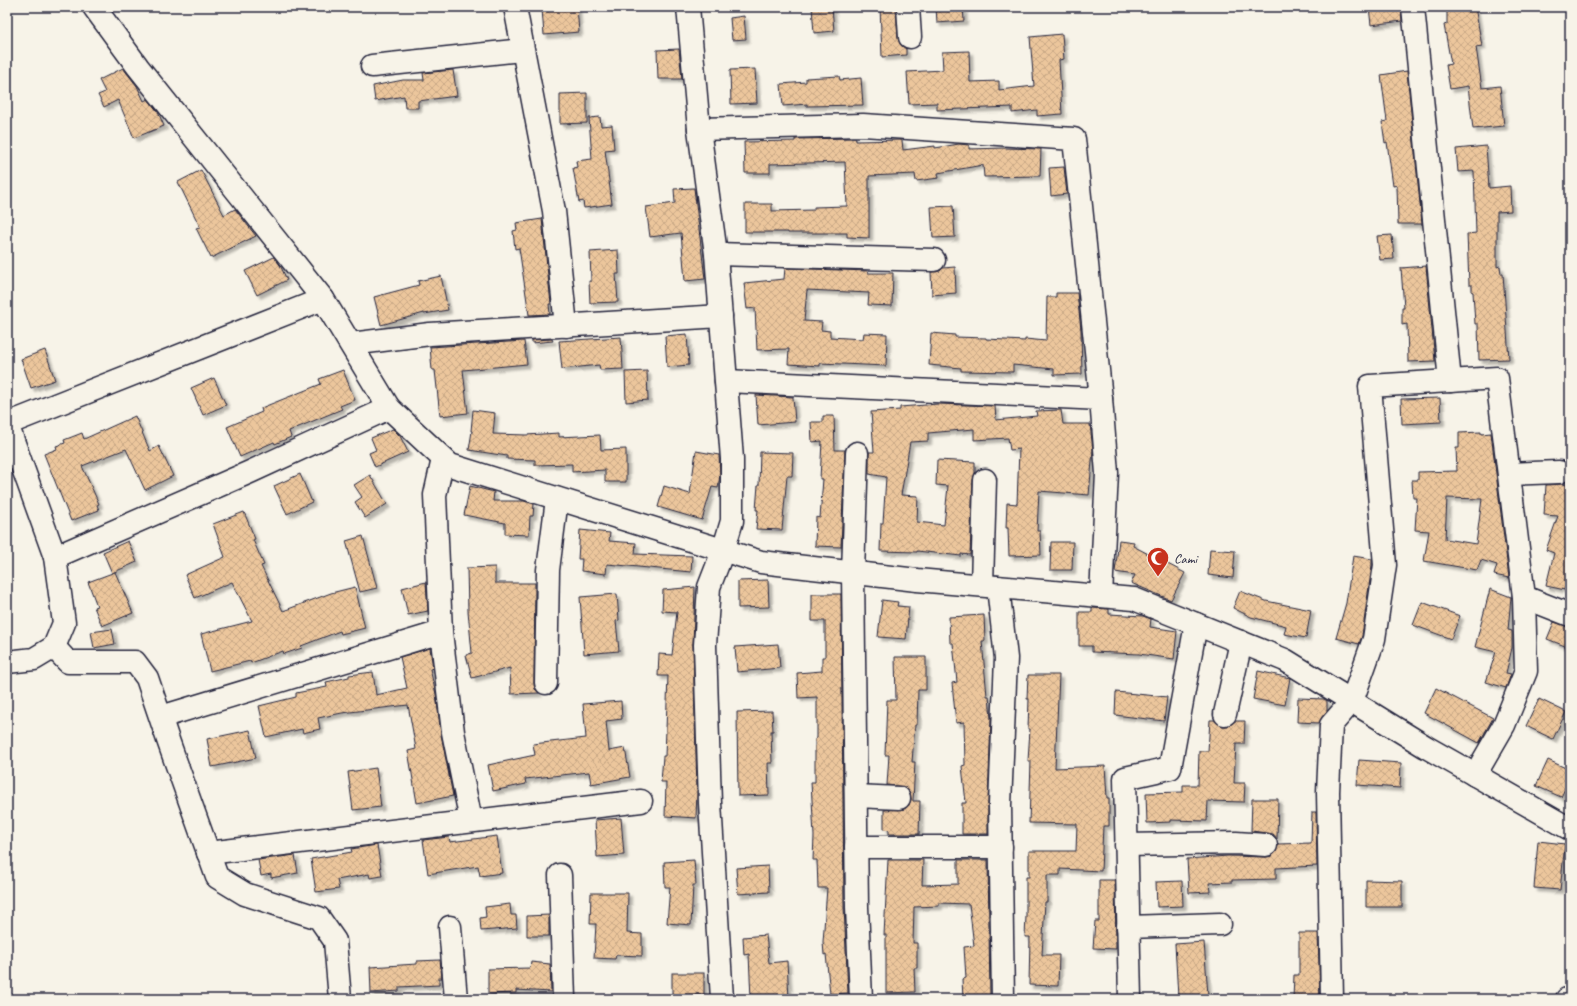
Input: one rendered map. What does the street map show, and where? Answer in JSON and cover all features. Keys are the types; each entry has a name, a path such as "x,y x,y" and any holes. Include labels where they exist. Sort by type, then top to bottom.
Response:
{"street":[{"path":"94,7 138,67 323,298 389,408 450,465 760,562 854,573 1134,599 1285,660 1426,747 1570,829"},
{"path":"514,7 554,211 566,326"},
{"path":"688,7 699,129 716,254 732,459 732,521 710,587 705,645 710,803 722,999"},
{"path":"908,7 910,37"},
{"path":"1413,7 1450,381"},
{"path":"372,66 522,50"},
{"path":"699,129 863,125 1074,139 1101,399 1107,473 1101,596"},
{"path":"716,254 934,260"},
{"path":"7,662 34,659 54,647 64,624 55,557 7,424 323,298"},
{"path":"351,344 430,334 721,316"},
{"path":"1332,999 1328,792 1331,725 1352,701 1374,639 1385,565 1370,386 1497,378 1524,597 1526,671 1504,725 1475,775"},
{"path":"726,381 1101,399"},
{"path":"55,557 250,472 389,408"},
{"path":"857,453 854,573 856,847 860,999"},
{"path":"443,459 435,495 442,632 453,732 471,821"},
{"path":"1509,474 1559,472"},
{"path":"985,480 990,586 1006,658 1000,806 1003,999"},
{"path":"546,683 548,570 557,499"},
{"path":"1524,597 1570,615"},
{"path":"1130,999 1125,778 1170,768 1196,624"},
{"path":"160,717 442,632"},
{"path":"1225,714 1241,642"},
{"path":"54,647 68,662 136,662 148,678 160,717 217,877 246,894 319,918 335,941 340,999"},
{"path":"856,796 899,798"},
{"path":"208,853 641,801"},
{"path":"1126,845 1236,843 1266,845"},
{"path":"856,847 1001,847"},
{"path":"560,875 564,999"},
{"path":"1128,927 1220,924"},
{"path":"450,928 456,999"}],"building":[{"path":"577,7 579,32 544,35 542,9"},
{"path":"812,7 832,7 834,31 814,33"},
{"path":"880,7 896,7 898,38 900,44 906,49 906,55 882,57"},
{"path":"936,7 963,7 964,21 937,23"},
{"path":"1369,7 1401,7 1402,21 1371,25"},
{"path":"1447,7 1475,7 1482,46 1476,47 1482,88 1500,86 1504,126 1473,129 1468,86 1450,89 1446,65 1451,64 1444,25 1447,24"},
{"path":"744,16 746,39 732,40 730,18"},
{"path":"1062,34 1064,59 1059,60 1062,114 1037,116 1037,110 1012,113 1012,107 937,110 937,103 909,104 907,72 943,70 942,52 969,51 970,82 999,81 999,90 1034,86 1030,37"},
{"path":"679,49 682,79 658,79 657,50"},
{"path":"123,68 137,86 144,101 148,99 158,112 164,126 134,138 118,100 104,107 98,95 105,92 99,80"},
{"path":"755,69 757,103 731,104 730,70"},
{"path":"453,70 457,96 418,101 418,108 405,108 404,96 375,101 373,86 403,80 424,80 423,73"},
{"path":"1407,71 1422,224 1398,224 1397,185 1393,186 1387,142 1385,143 1382,122 1387,121 1381,75"},
{"path":"839,76 840,80 861,78 863,105 807,106 807,104 783,106 781,84 806,82 806,78"},
{"path":"587,93 587,123 560,124 560,94"},
{"path":"600,117 601,126 612,125 614,149 605,150 612,204 584,208 583,201 579,202 573,168 577,167 576,161 592,159 589,118"},
{"path":"856,138 856,141 902,140 903,150 935,146 935,148 959,144 969,145 969,149 1041,149 1040,176 984,177 983,165 938,173 939,178 916,181 915,174 869,176 869,238 847,237 847,233 745,232 745,204 772,204 772,211 814,210 814,207 847,206 845,162 770,164 770,173 745,173 744,142"},
{"path":"1486,146 1489,188 1510,186 1511,211 1497,212 1497,267 1500,266 1501,274 1503,274 1509,359 1479,360 1478,324 1475,324 1472,285 1469,285 1467,234 1476,233 1474,171 1458,172 1456,149"},
{"path":"1064,167 1067,194 1051,196 1049,168"},
{"path":"201,170 224,215 235,209 256,236 211,258 196,228 200,227 178,182"},
{"path":"694,188 705,279 685,281 681,233 650,237 646,207 675,203 674,189"},
{"path":"953,206 955,237 933,238 931,207"},
{"path":"542,219 551,304 549,304 550,314 529,315 519,248 515,249 513,231 517,230 516,223"},
{"path":"1392,235 1394,259 1380,260 1377,236"},
{"path":"618,250 619,274 616,274 618,302 590,303 590,252"},
{"path":"274,257 280,265 287,280 257,295 245,271"},
{"path":"1426,266 1435,361 1408,362 1407,324 1402,325 1402,308 1404,308 1401,268"},
{"path":"955,267 956,293 932,295 931,272 940,271 943,268"},
{"path":"785,268 893,273 892,306 868,305 869,293 807,290 804,321 822,322 821,330 830,331 830,337 863,339 864,333 887,334 886,366 820,363 820,366 788,364 789,349 757,350 755,308 747,309 744,283 784,279"},
{"path":"441,276 448,310 424,313 381,325 374,297 419,285 418,281"},
{"path":"1056,293 1077,293 1081,330 1082,374 1054,375 1054,369 1013,365 1013,372 961,371 961,368 929,365 931,333 955,335 955,337 1046,341 1047,297 1056,297"},
{"path":"687,334 689,365 667,367 665,336"},
{"path":"621,337 623,369 600,370 599,365 562,369 559,341"},
{"path":"552,339 553,341 532,343 532,340"},
{"path":"524,341 527,364 463,370 468,413 440,416 435,370 432,370 430,347"},
{"path":"45,350 55,380 31,388 21,359"},
{"path":"343,370 355,400 340,406 342,409 289,431 291,437 275,444 274,442 240,457 227,427 262,412 261,408 321,384 319,379"},
{"path":"647,371 648,400 626,402 625,372"},
{"path":"214,378 226,405 203,415 191,388"},
{"path":"756,395 793,397 795,422 758,425"},
{"path":"1440,398 1441,422 1402,424 1401,399"},
{"path":"938,404 995,406 996,420 1037,416 1036,411 1061,410 1063,424 1090,424 1093,450 1089,495 1039,491 1037,531 1040,531 1041,555 1009,556 1008,528 1006,528 1007,503 1017,504 1019,449 1010,450 1008,438 974,440 974,429 928,433 928,441 910,442 901,495 918,496 917,522 944,525 948,486 936,485 937,460 975,462 970,555 961,554 961,556 917,551 880,551 881,523 883,523 886,477 869,474 869,452 874,452 871,412 900,410 900,407"},
{"path":"473,410 495,413 493,434 526,435 559,433 559,437 600,435 601,450 626,449 626,482 605,482 605,470 572,472 572,464 535,465 535,460 507,459 507,456 469,450"},
{"path":"135,416 150,451 159,446 173,476 145,490 126,449 82,466 99,504 97,505 99,510 71,521 44,454 57,449 56,446 65,443 64,440 82,433 84,439"},
{"path":"823,416 834,416 835,450 845,450 841,547 815,546 816,517 820,518 823,479 820,479 822,441 812,442 811,422 823,422"},
{"path":"393,429 400,436 408,452 375,467 369,453 376,450 371,438"},
{"path":"1459,433 1491,433 1509,578 1494,575 1497,565 1481,560 1477,570 1424,561 1429,531 1415,530 1417,498 1413,498 1412,480 1418,480 1418,472 1457,471 1456,448 1459,448","holes":["1447,498 1482,499 1476,544 1445,539"]},
{"path":"696,451 719,455 720,475 718,488 712,487 702,520 658,507 664,486 690,494"},
{"path":"760,452 793,453 792,476 787,476 782,530 756,529"},
{"path":"300,474 312,502 287,514 274,486"},
{"path":"370,475 387,504 365,518 355,502 362,497 354,485"},
{"path":"1570,484 1570,591 1546,586 1554,553 1546,550 1558,516 1544,515 1546,485"},
{"path":"470,486 494,492 493,501 524,501 534,504 533,516 530,516 529,535 505,534 505,523 464,515"},
{"path":"244,512 255,539 253,540 264,565 261,566 283,611 331,593 355,587 365,628 341,634 340,631 301,646 302,648 284,654 283,651 251,663 250,661 210,671 201,634 252,621 232,582 195,598 185,575 225,557 213,524"},
{"path":"580,530 610,533 609,541 636,543 635,554 692,556 691,572 607,564 606,574 581,571 582,559 578,559"},
{"path":"363,536 377,588 360,592 346,541"},
{"name":"Cami","path":"1119,540 1134,542 1133,546 1185,573 1171,600 1131,583 1135,575 1115,572"},
{"path":"128,541 137,562 112,573 103,552"},
{"path":"1051,542 1073,542 1072,570 1050,570"},
{"path":"1210,549 1235,551 1233,578 1208,575"},
{"path":"1353,556 1372,559 1362,636 1359,644 1336,638 1346,603"},
{"path":"495,567 495,583 535,583 534,683 535,689 539,693 511,694 510,668 472,678 466,655 472,653 468,611 467,568"},
{"path":"115,572 133,613 102,626 94,607 97,606 88,582"},
{"path":"768,580 769,607 738,608 738,581"},
{"path":"426,582 428,611 408,615 402,588"},
{"path":"695,587 693,645 697,790 696,818 665,816 666,782 661,782 663,756 665,756 668,676 658,676 659,654 672,655 677,612 662,611 663,590"},
{"path":"1490,589 1511,597 1508,630 1512,631 1512,648 1506,673 1511,674 1506,688 1486,682 1496,652 1475,647"},
{"path":"1240,591 1266,601 1311,610 1306,638 1284,634 1286,626 1251,617 1233,608"},
{"path":"617,594 619,620 616,621 619,651 584,654 580,597"},
{"path":"812,594 841,594 844,907 848,993 830,994 826,954 824,955 823,942 827,888 818,888 817,860 813,860 814,836 811,782 815,782 817,697 798,698 797,673 822,671 822,657 825,657 825,621 812,621"},
{"path":"882,600 898,602 897,606 909,607 906,639 878,637"},
{"path":"1422,602 1460,616 1451,639 1413,625"},
{"path":"1092,608 1109,609 1109,614 1143,616 1151,619 1150,627 1177,631 1174,659 1139,654 1092,652 1092,646 1079,646 1079,612 1092,612"},
{"path":"984,615 985,641 982,641 987,696 989,696 991,719 988,834 962,834 962,803 966,803 962,766 965,765 964,722 956,723 952,683 957,682 953,643 950,643 949,617"},
{"path":"1554,622 1570,627 1570,648 1547,639"},
{"path":"112,629 115,644 94,648 91,632"},
{"path":"778,644 780,668 737,672 735,647"},
{"path":"430,648 433,668 430,669 436,694 441,734 453,796 417,803 408,751 416,749 408,705 342,713 318,718 320,729 303,733 302,729 266,737 259,706 296,697 296,693 327,687 326,682 349,677 349,675 373,672 376,695 407,688 400,657"},
{"path":"895,657 926,657 926,690 918,690 917,725 915,725 912,762 915,762 913,801 920,801 919,834 889,834 889,830 884,829 884,810 904,809 909,805 911,799 910,793 905,787 887,785 889,755 885,755 887,700 896,700"},
{"path":"1258,671 1290,678 1285,705 1253,699"},
{"path":"1028,675 1059,675 1055,768 1105,766 1107,798 1109,798 1109,826 1103,826 1101,871 1060,869 1060,875 1047,875 1047,902 1045,902 1042,955 1059,955 1058,986 1029,985 1030,937 1025,937 1026,877 1029,877 1029,851 1076,851 1077,824 1029,823 1031,761 1028,761 1030,729 1028,729"},
{"path":"1436,688 1493,718 1479,743 1424,713"},
{"path":"1116,692 1167,697 1164,721 1115,715"},
{"path":"1298,698 1324,699 1327,701 1327,711 1319,723 1297,722"},
{"path":"1539,699 1566,712 1553,739 1526,726"},
{"path":"621,701 622,719 606,721 609,751 625,748 630,777 591,784 589,772 525,779 526,784 493,791 488,765 535,755 533,744 586,738 583,704"},
{"path":"772,711 772,763 768,763 769,795 738,796 737,712"},
{"path":"1210,720 1215,720 1223,726 1229,726 1235,721 1245,721 1244,744 1236,744 1234,783 1245,783 1244,802 1208,801 1207,821 1171,820 1171,822 1147,823 1146,793 1183,792 1183,785 1198,785 1199,751 1208,751"},
{"path":"250,730 256,758 212,767 207,739"},
{"path":"1359,760 1401,763 1400,788 1357,785"},
{"path":"1548,760 1570,770 1570,778 1561,797 1536,786"},
{"path":"376,768 381,807 353,810 348,772"},
{"path":"1252,799 1278,799 1277,839 1273,834 1251,831"},
{"path":"1312,812 1316,812 1317,866 1276,868 1276,879 1232,880 1232,882 1209,883 1210,892 1189,893 1187,859 1228,856 1266,857 1271,856 1276,852 1278,844 1311,843"},
{"path":"621,818 624,855 597,857 595,820"},
{"path":"497,836 502,873 480,876 478,866 428,874 423,840 449,837 450,842"},
{"path":"1538,841 1565,844 1560,890 1534,888"},
{"path":"377,845 382,876 370,878 369,874 337,880 339,889 316,892 311,859 352,852 351,849"},
{"path":"295,855 298,873 271,878 271,874 261,876 258,860"},
{"path":"694,860 696,885 693,885 691,925 667,923 670,887 665,887 664,862"},
{"path":"888,860 923,860 922,885 958,884 958,860 988,860 990,998 963,999 962,979 966,978 964,947 974,946 969,904 939,903 939,906 914,907 913,943 917,943 917,968 914,968 915,992 886,993 886,935 884,935"},
{"path":"768,866 769,892 738,894 736,868"},
{"path":"1099,880 1115,880 1116,949 1093,948 1095,921 1099,921"},
{"path":"1366,880 1402,881 1402,907 1366,907"},
{"path":"1182,881 1183,906 1157,907 1156,882"},
{"path":"591,893 628,893 627,933 642,934 642,956 616,955 615,959 594,958 596,924 590,924"},
{"path":"510,904 511,915 516,915 517,928 481,931 480,918 486,917 485,907"},
{"path":"549,915 549,936 527,936 527,916"},
{"path":"1299,933 1318,933 1320,999 1293,999 1294,975 1299,975"},
{"path":"766,935 769,963 787,961 789,999 751,999 749,954 744,955 743,937"},
{"path":"1204,942 1208,995 1178,997 1175,944"},
{"path":"440,960 442,978 439,978 439,985 399,987 399,991 371,993 370,967 417,964 417,961"},
{"path":"531,962 550,964 551,992 516,990 516,993 488,994 488,969 530,968"},
{"path":"672,973 704,973 704,995 672,995"}],"place":[{"name":"Cami","path":"1158,578"}]}
